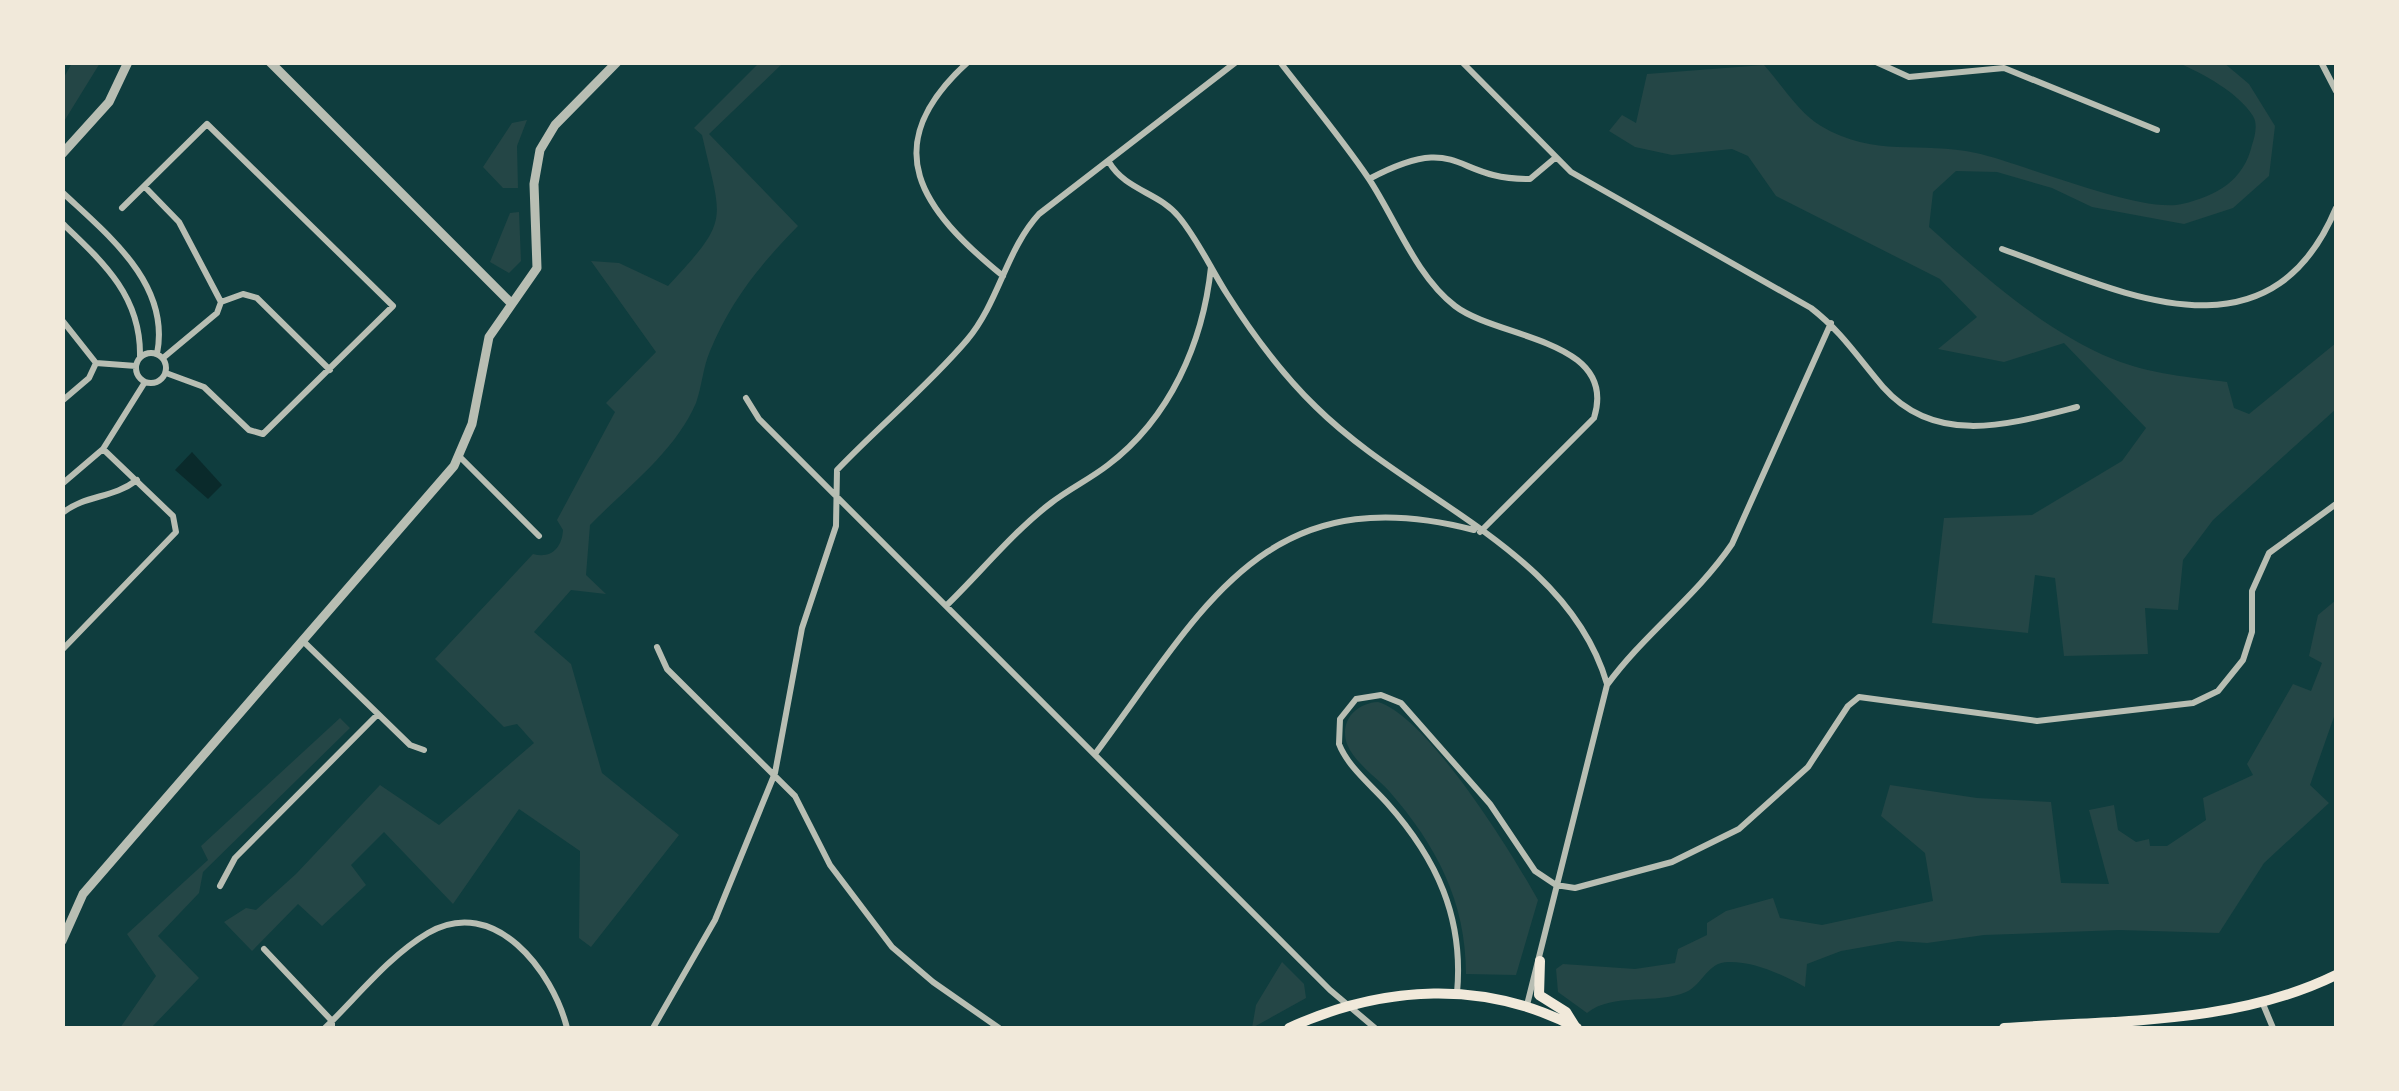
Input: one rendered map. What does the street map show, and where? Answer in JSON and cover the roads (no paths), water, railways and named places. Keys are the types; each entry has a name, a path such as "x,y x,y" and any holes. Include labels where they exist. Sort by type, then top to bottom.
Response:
{"main road":[{"path":"1540,961 1539,995 1568,1012 1577,1028"},
{"path":"2004,1028 2208,1013 2263,1004 2336,975"},
{"path":"1289,1028 1346,1006 1408,995 1457,993 1526,1005 1577,1028"}],"street":[{"path":"62,154 109,102 128,62"},
{"path":"270,62 511,304"},
{"path":"62,941 82,894 442,484 460,457 474,414 486,346 537,268 534,184 544,142 555,125 617,62"},
{"path":"968,62 925,112 915,162 927,200 1003,276"},
{"path":"653,1028 715,920 775,774 802,628 836,526 836,470 967,340 1020,239 1040,214 1236,62"},
{"path":"1280,62 1368,180 1441,295 1460,310 1577,357 1596,386 1594,418 1480,532"},
{"path":"1462,62 1556,158 1590,185 1832,323 1892,396 1936,422 1997,428 2077,407"},
{"path":"1876,62 1896,75 1909,76 2004,68 2157,130"},
{"path":"2320,62 2336,91"},
{"path":"122,208 208,124 393,306 271,429 259,435 204,387 166,373"},
{"path":"1368,180 1404,160 1437,156 1491,173 1530,179 1556,158"},
{"path":"1109,162 1122,181 1176,214 1276,364 1318,410 1392,470 1521,559 1559,594 1598,653 1607,685"},
{"path":"144,187 179,222 221,302"},
{"path":"62,192 116,242 139,272 160,316 160,356 166,373"},
{"path":"2002,248 2150,302 2212,306 2248,296 2289,274 2314,249 2336,208"},
{"path":"62,223 124,289 135,310 138,376 156,383 166,373"},
{"path":"947,605 1049,504 1109,464 1150,426 1190,356 1205,311 1211,267"},
{"path":"140,356 160,356 217,312 221,302 243,294 254,296 330,370"},
{"path":"62,320 96,363 136,366"},
{"path":"1526,1005 1607,685 1631,652 1712,573 1732,544 1832,323"},
{"path":"62,401 89,378 96,363"},
{"path":"62,484 102,450 146,382"},
{"path":"746,398 759,419 1346,1006 1376,1028"},
{"path":"62,650 175,536 173,516 102,450"},
{"path":"460,457 538,536"},
{"path":"62,513 85,497 115,496 137,480"},
{"path":"1457,993 1459,945 1449,898 1419,843 1340,749 1338,727 1348,704 1381,696 1404,706 1490,804 1532,866 1559,886 1583,887 1688,856 1739,829 1800,775 1848,706 1860,697 2036,722 2193,703 2218,691 2243,660 2252,632 2252,591 2269,553 2295,530 2336,504"},
{"path":"1095,754 1214,595 1277,544 1320,526 1367,518 1428,519 1480,532"},
{"path":"304,642 410,745 424,750"},
{"path":"657,647 667,668 798,800 830,865 870,922 922,974 999,1028"},
{"path":"220,886 235,858 378,714"},
{"path":"264,949 330,1026 409,946 431,931 460,925 494,930 520,945 551,982 567,1028"},
{"path":"2263,1004 2273,1028"}]}
